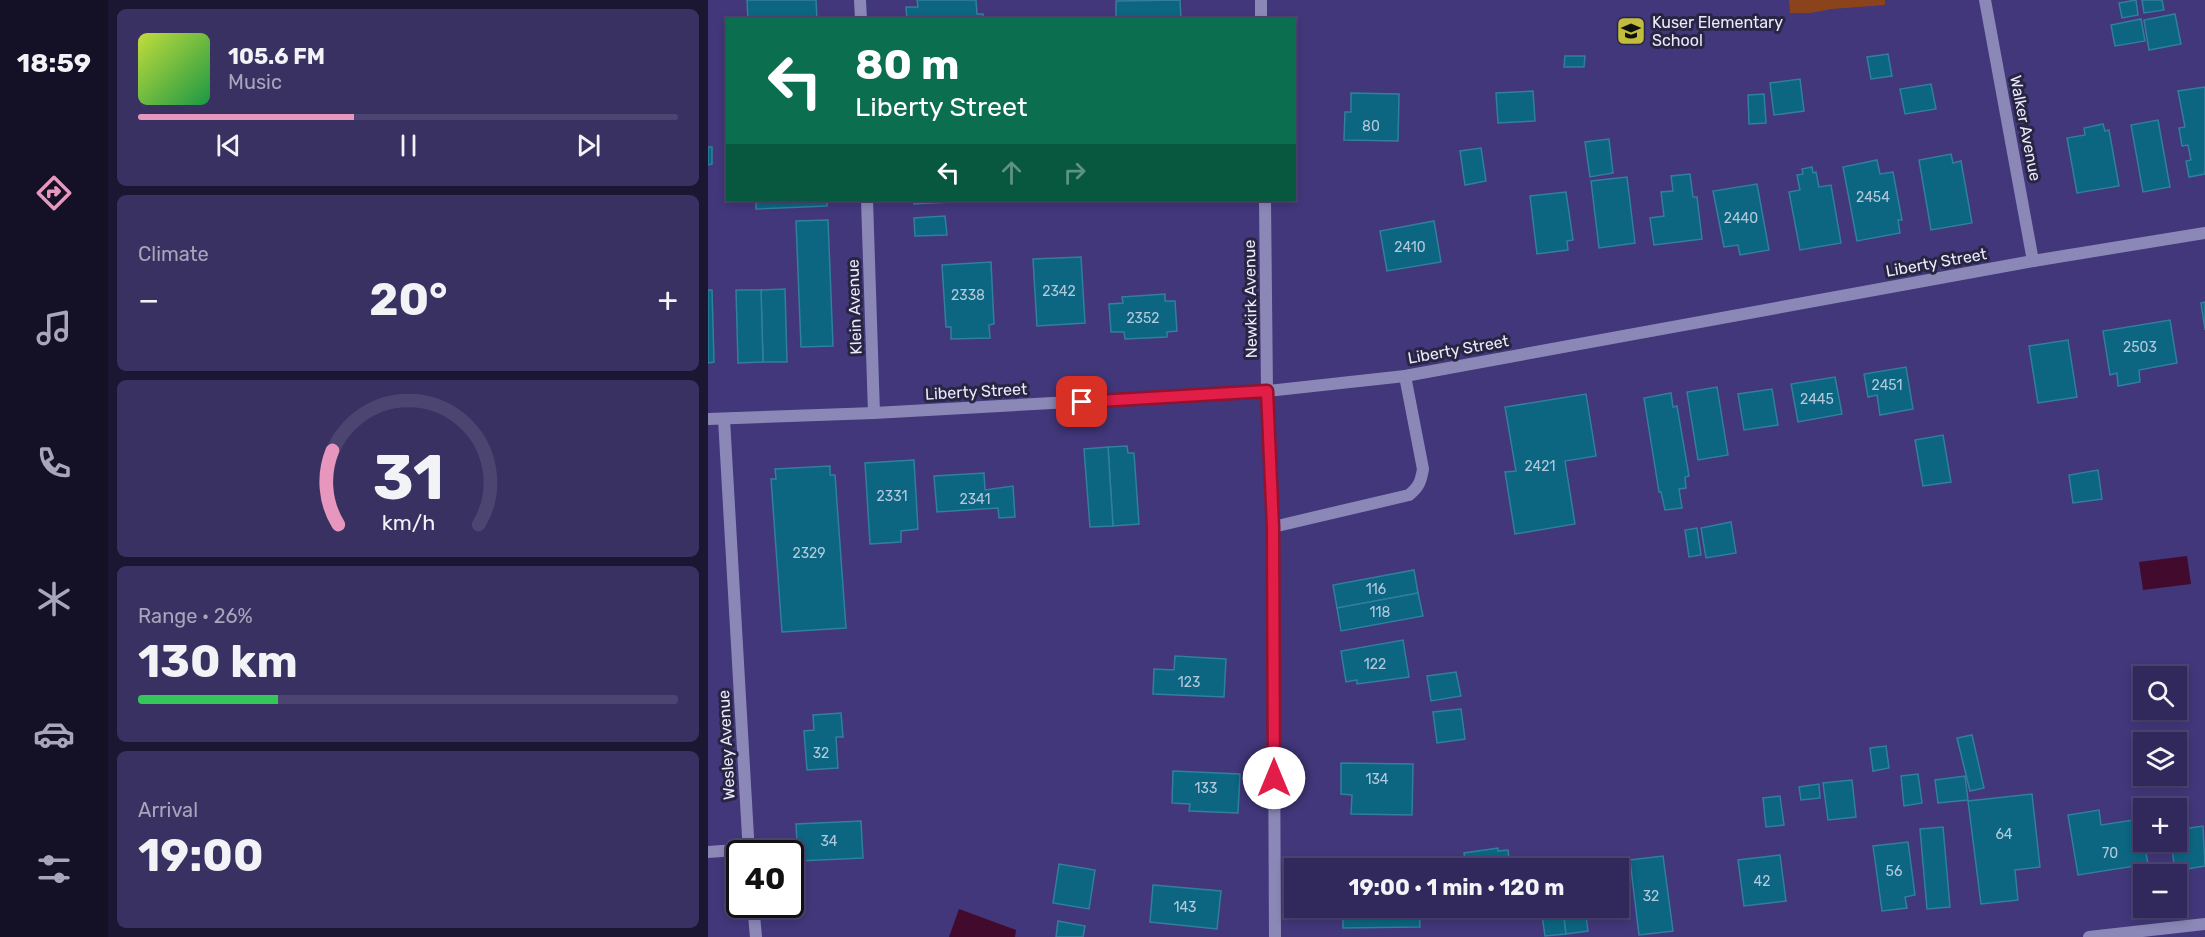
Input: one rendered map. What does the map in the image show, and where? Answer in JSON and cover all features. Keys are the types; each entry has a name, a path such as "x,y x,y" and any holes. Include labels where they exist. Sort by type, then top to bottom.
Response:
{"street":[{"path":"860,0 861,18"},
{"path":"1261,0 1261,18"},
{"name":"Walker Avenue","path":"1985,0 2033,261"},
{"name":"Klein Avenue","path":"867,201 874,413"},
{"name":"Newkirk Avenue","path":"1265,201 1267,391 1273,527 1275,937"},
{"name":"Liberty Street","path":"708,419 874,413 1267,391 1405,376 2033,261 2205,233"},
{"path":"1273,527 1409,495 1416,490 1421,482 1423,469 1405,376"},
{"name":"Wesley Avenue","path":"724,418 748,840"},
{"path":"708,852 726,852"},
{"path":"754,918 756,937"},
{"path":"2089,937 2205,924"}],"shaded area":[{"path":"1789,0 1885,0 1885,5 1790,13"},
{"path":"2187,556 2191,584 2143,590 2139,562"},
{"path":"959,909 1016,930 1015,937 949,937"}],"building":[{"path":"747,0 816,0 817,18 748,18"},
{"path":"917,0 976,0 977,14 983,14 983,18 907,18 906,7 918,7"},
{"path":"1180,0 1181,18 1116,18 1116,1"},
{"path":"2136,0 2138,15 2122,18 2119,3"},
{"path":"2142,0 2162,0 2164,10 2144,13"},
{"path":"2175,14 2181,44 2149,50 2144,20"},
{"path":"2141,19 2145,41 2115,46 2111,25"},
{"path":"1888,54 1892,76 1871,79 1867,57"},
{"path":"1565,56 1585,56 1584,67 1564,67"},
{"path":"1800,79 1804,111 1774,115 1770,83"},
{"path":"1931,84 1936,109 1905,114 1900,89"},
{"path":"2205,87 2205,174 2189,177 2186,161 2191,160 2188,145 2182,146 2179,128 2185,127 2178,91"},
{"path":"1533,91 1535,121 1498,123 1496,93"},
{"path":"1351,93 1399,94 1398,141 1344,140 1345,112 1351,112"},
{"path":"1764,94 1766,123 1749,124 1748,95"},
{"path":"2158,120 2170,187 2143,192 2131,125"},
{"path":"2103,124 2105,131 2109,130 2119,186 2077,193 2067,138 2085,135 2084,128"},
{"path":"1609,139 1613,173 1590,177 1585,142"},
{"path":"708,147 712,147 712,164 708,165"},
{"path":"1481,148 1486,181 1465,185 1460,151"},
{"path":"1951,154 1953,163 1961,161 1972,223 1931,230 1919,160"},
{"path":"1877,160 1880,174 1893,172 1902,220 1898,220 1900,233 1857,241 1843,167"},
{"path":"1812,167 1813,173 1816,172 1819,187 1831,185 1841,243 1800,250 1789,192 1800,190 1797,175 1803,174 1802,169"},
{"path":"1690,174 1693,197 1697,197 1702,239 1654,245 1650,218 1664,216 1661,192 1673,191 1671,176"},
{"path":"1627,177 1635,243 1599,248 1591,181"},
{"path":"1757,184 1769,250 1740,255 1738,245 1724,247 1713,191"},
{"path":"1566,192 1573,240 1567,241 1568,250 1537,254 1530,196"},
{"path":"756,201 827,201 827,206 756,209"},
{"path":"913,201 972,201 914,204"},
{"path":"945,216 947,235 915,236 914,218"},
{"path":"828,220 833,346 801,347 796,221"},
{"path":"1434,221 1441,262 1387,271 1380,231"},
{"path":"1081,257 1085,323 1037,326 1033,259"},
{"path":"991,262 994,324 989,325 990,338 951,339 951,327 946,327 942,265"},
{"path":"785,289 787,362 763,362 761,290"},
{"path":"708,290 712,290 714,362 708,363"},
{"path":"736,290 761,290 763,362 738,363"},
{"path":"1165,294 1165,301 1175,301 1177,331 1167,332 1167,337 1125,339 1124,332 1111,332 1109,304 1123,303 1122,297"},
{"path":"2205,302 2205,330 2201,303"},
{"path":"2170,320 2177,363 2139,370 2140,382 2118,386 2117,373 2110,375 2103,331"},
{"path":"2068,340 2077,397 2038,403 2029,346"},
{"path":"1906,367 1913,409 1880,415 1877,395 1868,397 1864,374"},
{"path":"1835,377 1842,414 1798,422 1791,384"},
{"path":"1717,387 1728,455 1698,460 1687,392"},
{"path":"1772,389 1778,425 1744,430 1738,394"},
{"path":"1671,393 1673,407 1677,406 1689,476 1685,477 1686,488 1679,489 1682,508 1665,510 1661,492 1659,492 1644,398"},
{"path":"1586,394 1596,456 1565,461 1575,524 1515,534 1505,472 1516,471 1505,407"},
{"path":"1943,435 1951,482 1923,486 1915,440"},
{"path":"1127,446 1128,453 1134,453 1139,524 1113,526 1108,447"},
{"path":"1108,447 1113,526 1090,527 1084,449"},
{"path":"914,460 918,529 901,531 901,542 870,544 865,463"},
{"path":"830,466 830,475 835,475 846,628 782,632 771,479 776,479 775,469"},
{"path":"2098,470 2102,499 2073,503 2069,475"},
{"path":"984,473 985,490 1013,486 1015,517 999,518 998,508 937,512 934,476"},
{"path":"1731,522 1736,553 1706,558 1701,528"},
{"path":"1697,528 1701,555 1689,557 1685,530"},
{"path":"1414,570 1418,593 1337,608 1333,585"},
{"path":"1418,593 1423,616 1341,631 1337,608"},
{"path":"1403,640 1409,677 1357,684 1357,680 1346,682 1341,651"},
{"path":"1175,656 1226,659 1224,697 1153,694 1154,669 1174,670"},
{"path":"1456,672 1461,696 1431,701 1427,676"},
{"path":"1461,709 1465,739 1437,743 1433,712"},
{"path":"841,713 843,737 836,737 838,768 807,770 804,731 814,730 813,715"},
{"path":"1972,735 1984,788 1970,791 1957,738"},
{"path":"1886,746 1889,768 1873,771 1870,748"},
{"path":"1341,763 1413,764 1412,815 1351,814 1352,795 1341,794"},
{"path":"1173,771 1240,774 1238,813 1189,811 1190,804 1172,803"},
{"path":"1918,774 1922,803 1904,806 1901,776"},
{"path":"1965,776 1968,800 1938,803 1935,780"},
{"path":"1852,780 1856,817 1828,820 1823,783"},
{"path":"1819,784 1820,798 1801,800 1799,787"},
{"path":"2032,794 2040,867 2015,870 2018,900 1981,904 1968,801"},
{"path":"1780,796 1784,825 1766,827 1763,798"},
{"path":"2099,810 2101,825 2133,820 2133,852 2146,852 2148,864 2133,864 2133,866 2078,875 2068,815"},
{"path":"861,821 863,858 804,861 804,840 797,840 796,824"},
{"path":"2203,826 2205,866 2187,869 2187,864 2174,864 2172,852 2187,852 2187,828"},
{"path":"1943,827 1950,907 1927,909 1920,829"},
{"path":"1908,842 1915,895 1905,897 1907,908 1882,911 1873,846"},
{"path":"1498,848 1498,851 1508,850 1509,858 1465,858 1464,853"},
{"path":"1780,855 1786,901 1744,906 1738,860"},
{"path":"1663,856 1673,931 1639,935 1630,860"},
{"path":"1059,864 1095,870 1089,909 1053,903"},
{"path":"1153,885 1221,891 1217,929 1150,922"},
{"path":"1343,918 1420,918 1420,927 1343,928"},
{"path":"1542,918 1564,918 1566,934 1545,936"},
{"path":"1564,918 1586,918 1588,931 1566,934"},
{"path":"1058,921 1085,926 1083,937 1056,937"}],"place":[{"name":"Kuser Elementary School","path":"1631,31"}],"route":[{"path":"1082,402 1267,391 1273,527 1274,778"}]}
